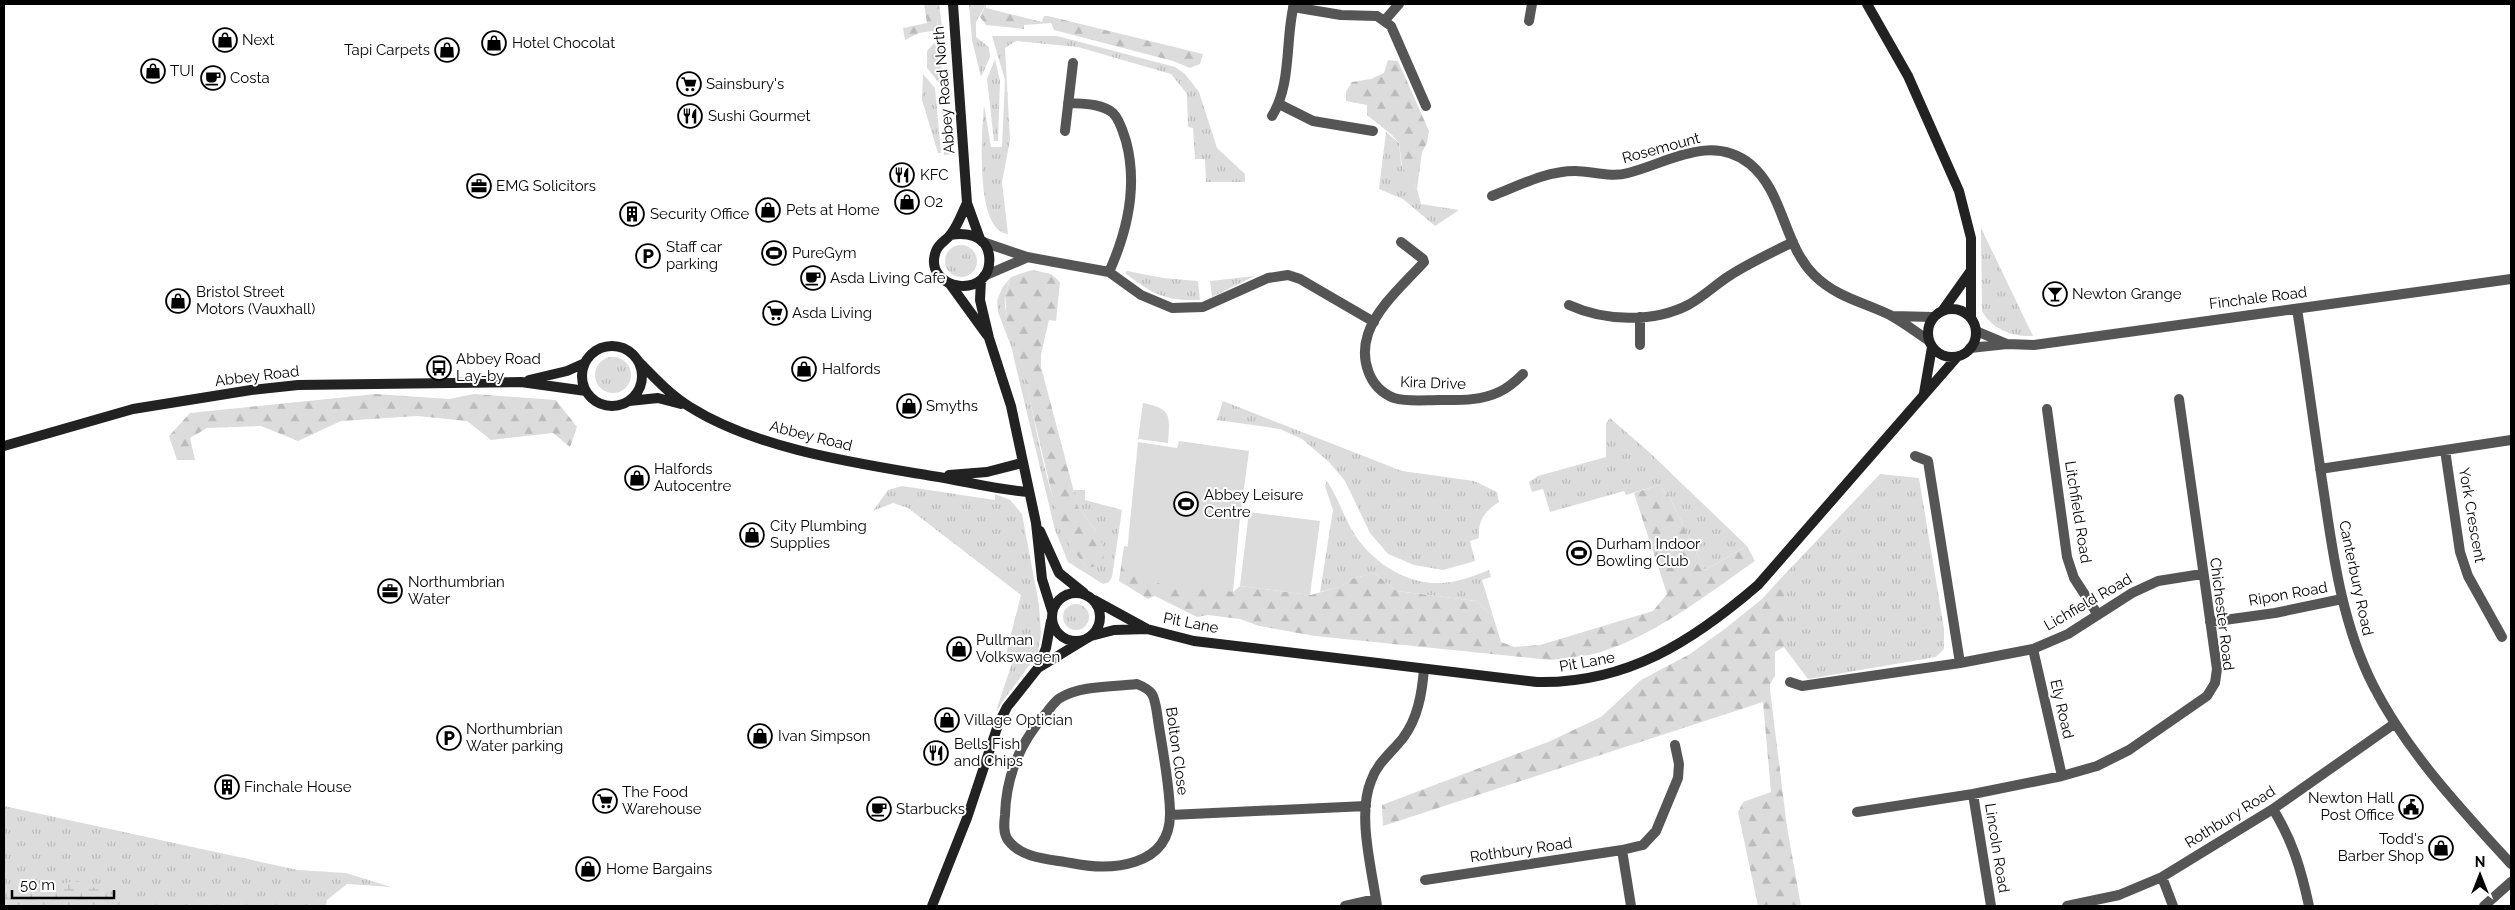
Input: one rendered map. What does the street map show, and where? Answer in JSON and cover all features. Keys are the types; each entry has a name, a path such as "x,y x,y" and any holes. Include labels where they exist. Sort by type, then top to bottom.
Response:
{"street":[{"name":"Abbey Road North","path":"952,4 967,203 981,240"},
{"path":"1385,20 1399,4"},
{"path":"1529,21 1532,4"},
{"path":"1867,4 1908,76 1959,191 1971,238 1971,318 1976,331 1975,340 1970,348 1957,357 1938,354 1930,344"},
{"path":"1272,116 1279,104 1284,84 1289,23 1294,6 1341,15 1367,14 1385,20 1391,26 1426,106"},
{"path":"1065,131 1073,63"},
{"path":"1068,103 1101,106 1112,113 1124,136 1131,160 1133,181 1130,205 1121,244 1109,272"},
{"path":"1279,104 1313,121 1373,131"},
{"name":"Rosemount","path":"1492,196 1554,174 1574,171 1628,173 1692,152 1720,151 1750,164 1765,181 1804,263 1828,287 1850,300 1891,316 1930,344"},
{"path":"967,203 950,235 936,250 935,260 938,272 950,284 989,338"},
{"path":"950,235 962,233 1027,257 1109,272 1156,303 1188,309 1203,307 1268,278 1288,275 1300,279 1374,322"},
{"path":"981,240 989,254 988,267 983,278 980,300 989,338 1011,406 1036,523 1042,579 1054,627 1063,638 1070,640 1087,638 1114,630 1147,629"},
{"name":"Kira Drive","path":"1401,242 1423,259 1424,262 1374,322 1365,348 1368,372 1383,391 1393,397 1404,400 1467,400 1499,392 1514,383 1523,374"},
{"path":"1569,305 1582,311 1600,314 1640,317 1666,314 1686,306 1748,264 1793,242"},
{"path":"950,284 964,287 1027,257"},
{"path":"1923,394 1930,344 1927,332 1933,317 1943,310 1970,272"},
{"name":"Finchale Road","path":"1970,348 2008,344 2034,345 2159,326 2511,279"},
{"name":"Canterbury Road","path":"2297,309 2320,469 2342,599 2355,645 2372,684 2394,724 2456,801 2511,864"},
{"path":"1943,310 1958,310 1971,318"},
{"name":"Rosemount","path":"1891,316 1933,317"},
{"path":"1640,317 1640,345"},
{"name":"Finchale Road","path":"1976,331 2008,344"},
{"path":"610,346 623,348 631,353 638,362 641,370 641,384 628,401 613,406 604,405 592,398 586,391 582,381 585,363 590,356 600,349 610,346"},
{"name":"Pit Lane","path":"1147,629 1194,641 1537,682 1567,683 1628,669 1666,652 1727,612 1758,585 1911,412 1923,394 1957,357"},
{"name":"Abbey Road","path":"638,362 666,390 689,406 713,420 759,438 873,467 1029,492"},
{"path":"521,382 567,371 585,363"},
{"path":"521,382 586,391"},
{"name":"Abbey Road","path":"4,446 133,410 251,390 298,385 521,382"},
{"path":"1514,383 1522,391"},
{"name":"Abbey Road","path":"628,401 658,398 689,406"},
{"name":"Chichester Road","path":"1857,812 1973,794 2062,776 2096,766 2129,750 2207,696 2215,684 2217,669 2202,574 2179,399"},
{"name":"Litchfield Road","path":"2047,408 2067,557 2074,578 2098,615"},
{"name":"York Crescent","path":"2320,469 2511,440"},
{"name":"York Crescent","path":"2445,450 2463,560 2468,576 2502,637"},
{"path":"1915,456 1928,461 1960,663"},
{"name":"Abbey Road","path":"931,476 978,474 1022,463"},
{"path":"1036,523 1059,572 1098,607 1100,622 1087,638 1038,668"},
{"name":"Lichfield Road","path":"1790,682 1802,686 1960,663 2033,649 2068,634 2132,593 2158,581 2202,574"},
{"path":"932,906 967,818 998,725 1007,707 1038,668 1046,648 1055,604 1065,595 1072,593 1090,598 1147,629"},
{"name":"Ripon Road","path":"2210,622 2275,613 2342,599"},
{"name":"Ely Road","path":"2033,649 2062,776"},
{"path":"1345,906 1376,902 1366,822 1368,790 1376,769 1404,737 1416,716 1424,669"},
{"name":"Bolton Close","path":"1137,684 1149,689 1154,696 1170,815 1162,843 1150,855 1127,865 1111,868 1094,868 1030,855 1014,846 1007,838 1004,828 1005,806 1011,773 1018,754 1041,718 1058,699 1075,691 1137,684"},
{"name":"Rothbury Road","path":"2067,906 2119,895 2162,877 2273,809 2394,724"},
{"name":"Rothbury Road","path":"1424,880 1622,850 1643,844 1656,832 1678,778 1679,764 1675,745"},
{"name":"Lincoln Road","path":"1973,794 1991,906"},
{"name":"Bolton Close","path":"1170,815 1366,806"},
{"path":"2273,809 2288,835 2300,864 2309,906"},
{"path":"1622,850 1631,906"},
{"path":"2162,877 2173,906"},
{"path":"2484,906 2511,882"}],"green space":[{"path":"924,4 939,4 941,19 937,19 938,30 919,33 905,40 903,28 927,23"},
{"path":"969,4 986,4 976,22 976,37 989,47 990,57 981,77 972,40"},
{"path":"986,4 986,8 1042,22 1044,16 1048,16 1203,54 1200,64 1190,68 1173,61 1054,30 1051,23 1024,25 1024,29 986,25 980,17"},
{"path":"937,19 941,19 944,38 940,84 927,68 927,51 939,38"},
{"path":"992,36 1057,36 1175,67 1185,74 1199,92 1217,148 1245,174 1245,182 1206,182 1205,159 1195,159 1193,128 1188,127 1187,94 1171,74 1078,47 1016,41 1005,48 1010,140 1002,182 1008,234 997,229 990,216 985,198 982,156 984,105 991,147 1002,147 1005,80"},
{"path":"995,59 1000,81 998,141 994,141 987,79"},
{"path":"1388,60 1398,61 1429,131 1427,143 1422,152 1417,189 1402,166 1399,143 1367,115 1367,105 1346,101 1346,92 1352,82 1371,79 1384,73"},
{"path":"923,74 935,88 941,153 938,153 922,100"},
{"path":"942,103 954,154 944,155"},
{"path":"1386,132 1399,143 1401,164 1417,189 1421,204 1459,210 1435,226 1403,199 1379,189"},
{"path":"1981,228 2033,336 2003,331 1991,323 1982,311"},
{"path":"961,245 967,246 972,250 976,255 976,267 972,272 967,276 961,277 955,276 950,272 946,267 945,261 946,255 950,250 955,246"},
{"path":"1032,270 1051,274 1060,282 1056,321 1049,320 1041,354 1041,367 1078,507 1096,531 1105,550 1102,565 1087,568 1065,539 1053,499 1019,354 1007,322 1005,295 1011,277"},
{"path":"1127,271 1163,278 1198,281 1200,300 1177,299 1160,295 1125,273"},
{"path":"1255,276 1212,297 1210,281"},
{"path":"1011,277 1005,295 1006,310 1026,381 1051,492 1072,544 1087,568 1096,531 1078,507 1073,490 1085,490 1085,500 1122,510 1112,577 1109,582 1103,584 1068,562 1055,530 1011,346 998,312 997,301 1002,288"},
{"path":"613,357 620,358 626,362 630,368 630,382 626,388 620,392 613,393 606,392 600,388 596,382 595,375 596,368 600,362 606,358"},
{"path":"376,394 449,399 474,394 556,400 577,427 570,447 553,433 491,440 467,421 417,416 341,421 298,441 261,426 207,428 190,438 195,460 177,460 169,436 190,413"},
{"path":"1223,401 1402,471 1474,481 1497,492 1499,502 1489,509 1483,517 1479,538 1470,541 1475,561 1443,570 1414,565 1388,554 1370,533 1345,481 1329,462 1302,439 1280,429 1217,420"},
{"path":"1143,403 1159,408 1167,415 1169,420 1168,443 1138,439"},
{"path":"1610,418 1649,452 1747,546 1705,570 1670,498 1659,485 1626,495 1624,491 1550,512 1543,489 1532,492 1529,482 1538,476 1606,457 1606,423"},
{"name":"Abbey Leisure Centre","path":"1179,441 1249,451 1233,592 1161,584 1125,572 1138,442 1177,448"},
{"path":"1880,474 1919,478 1944,629 1944,649 1936,657 1808,679 1784,647 1784,575"},
{"path":"1327,481 1357,538 1376,559 1388,568 1414,580 1442,583 1464,579 1489,570 1491,577 1482,580 1493,616 1476,601 1397,591 1374,573 1351,579 1342,586 1320,592 1333,510 1325,486"},
{"path":"1659,485 1670,498 1705,570 1747,546 1755,561 1654,629 1611,649 1589,655 1551,660 1315,636 1259,626 1240,619 1208,615 1197,617 1155,596 1148,599 1119,581 1124,546 1156,551 1233,592 1240,586 1311,595 1342,586 1351,579 1374,573 1397,591 1476,601 1493,616 1501,642 1514,647 1540,645 1653,611 1667,594 1634,493"},
{"path":"902,486 995,500 995,494 1010,500 1022,514 1039,605 1041,633 1038,653 996,711 1013,660 1005,658 1021,595 908,508 893,503 873,511 888,490"},
{"path":"1249,512 1320,521 1310,595 1240,586"},
{"path":"1784,575 1784,647 1775,652 1775,676 1770,684 1770,690 1787,827 1801,906 1758,906 1738,812 1743,802 1771,792 1763,702 1383,826 1382,805 1548,742 1601,717 1641,680 1690,654 1726,628 1762,599"},
{"path":"1076,604 1085,608 1089,617 1085,626 1076,630 1067,626 1063,617 1067,608"},
{"path":"4,806 298,870 346,873 391,887 347,884 327,900 326,906 4,906"},
{"path":"77,881 110,894 131,906 4,906 4,893"}],"place":[{"name":"Next","path":"225,40"},
{"name":"Hotel Chocolat","path":"494,43"},
{"name":"Tapi Carpets","path":"447,50"},
{"name":"TUI","path":"153,71"},
{"name":"Costa","path":"213,78"},
{"name":"Sainsbury's","path":"689,84"},
{"name":"Sushi Gourmet","path":"690,116"},
{"name":"KFC","path":"902,175"},
{"name":"EMG Solicitors","path":"479,186"},
{"name":"O2","path":"907,202"},
{"name":"Pets at Home","path":"768,210"},
{"name":"Security Office","path":"632,214"},
{"name":"PureGym","path":"774,253"},
{"name":"Staff car parking","path":"648,256"},
{"name":"Asda Living Cafe","path":"813,278"},
{"name":"Newton Grange","path":"2055,294"},
{"name":"Bristol Street Motors (Vauxhall)","path":"178,301"},
{"name":"Asda Living","path":"775,313"},
{"name":"Abbey Road Lay-by","path":"439,368"},
{"name":"Halfords","path":"804,369"},
{"name":"Smyths","path":"909,406"},
{"name":"Halfords Autocentre","path":"637,478"},
{"name":"Abbey Leisure Centre","path":"1186,504"},
{"name":"City Plumbing Supplies","path":"752,535"},
{"name":"Durham Indoor Bowling Club","path":"1579,553"},
{"name":"Northumbrian Water","path":"390,591"},
{"name":"Pullman Volkswagen","path":"959,649"},
{"name":"Village Optician","path":"947,720"},
{"name":"Ivan Simpson","path":"760,736"},
{"name":"Northumbrian Water parking","path":"449,738"},
{"name":"Bells Fish and Chips","path":"936,753"},
{"name":"Finchale House","path":"227,787"},
{"name":"The Food Warehouse","path":"605,801"},
{"name":"Newton Hall Post Office","path":"2411,807"},
{"name":"Starbucks","path":"879,809"},
{"name":"Todd's Barber Shop","path":"2441,848"},
{"name":"Home Bargains","path":"588,869"}]}
